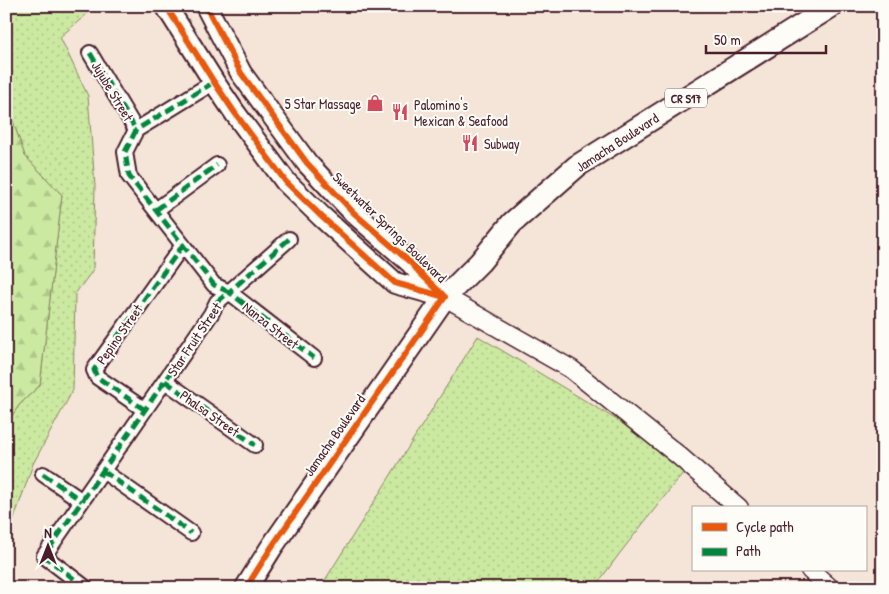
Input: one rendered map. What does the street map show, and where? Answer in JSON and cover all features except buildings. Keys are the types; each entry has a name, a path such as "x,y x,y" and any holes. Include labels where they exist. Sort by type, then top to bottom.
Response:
{"main road":[{"name":"Sweetwater Springs Boulevard","path":"166,6 235,114 286,182 395,283 445,297"},
{"name":"Sweetwater Springs Boulevard","path":"206,6 241,73 307,163 354,213 411,263 445,297"},
{"name":"Jamacha Boulevard","path":"246,588 271,548 445,297 480,262 512,223 577,166 832,6"},
{"path":"214,82 231,88 275,144 299,153"}],"street":[{"name":"Jujube Street","path":"90,52 136,130"},
{"path":"136,130 214,82"},
{"name":"Star Fruit Street","path":"86,588 44,556 211,314 217,302 229,292 214,285 129,176 125,152 136,130"},
{"path":"156,210 217,165"},
{"path":"229,292 289,239"},
{"name":"Pepino Street","path":"145,410 97,377 94,370 183,245"},
{"name":"Nanza Street","path":"229,292 314,358"},
{"name":"Sweetwater Springs Boulevard","path":"445,297 571,369 678,455 737,506"},
{"name":"Phalsa Street","path":"165,381 255,445"},
{"path":"103,471 191,533"},
{"path":"43,474 82,501"},
{"path":"812,572 830,588"}],"green space":[{"path":"6,6 85,6 87,14 60,37 88,96 95,186 93,270 75,294 73,390 33,464 6,542 6,424 20,404 40,385 62,195 25,156 6,101"},
{"path":"6,101 25,156 62,195 40,385 20,404 6,424"},
{"path":"478,336 690,464 594,588 320,588"}],"marked path":[{"path":"90,53 136,130"},
{"path":"86,588 44,556 211,314 217,302 229,292 214,285 129,176 125,152 136,130 214,82"},
{"path":"156,210 217,165"},
{"path":"289,239 229,292 314,358"},
{"path":"145,410 97,377 94,370 183,245"},
{"path":"165,381 255,445"},
{"path":"103,471 191,533"},
{"path":"43,474 82,501"}],"cycle path":[{"path":"166,6 235,113 286,182 395,283 445,297"},
{"path":"206,6 241,73 307,163 354,213 411,263 443,295"},
{"path":"246,588 271,548 445,297"}],"place":[{"name":"5 Star Massage","path":"375,103"},
{"name":"Palomino's Mexican & Seafood","path":"400,112"},
{"name":"Subway","path":"470,143"}]}
